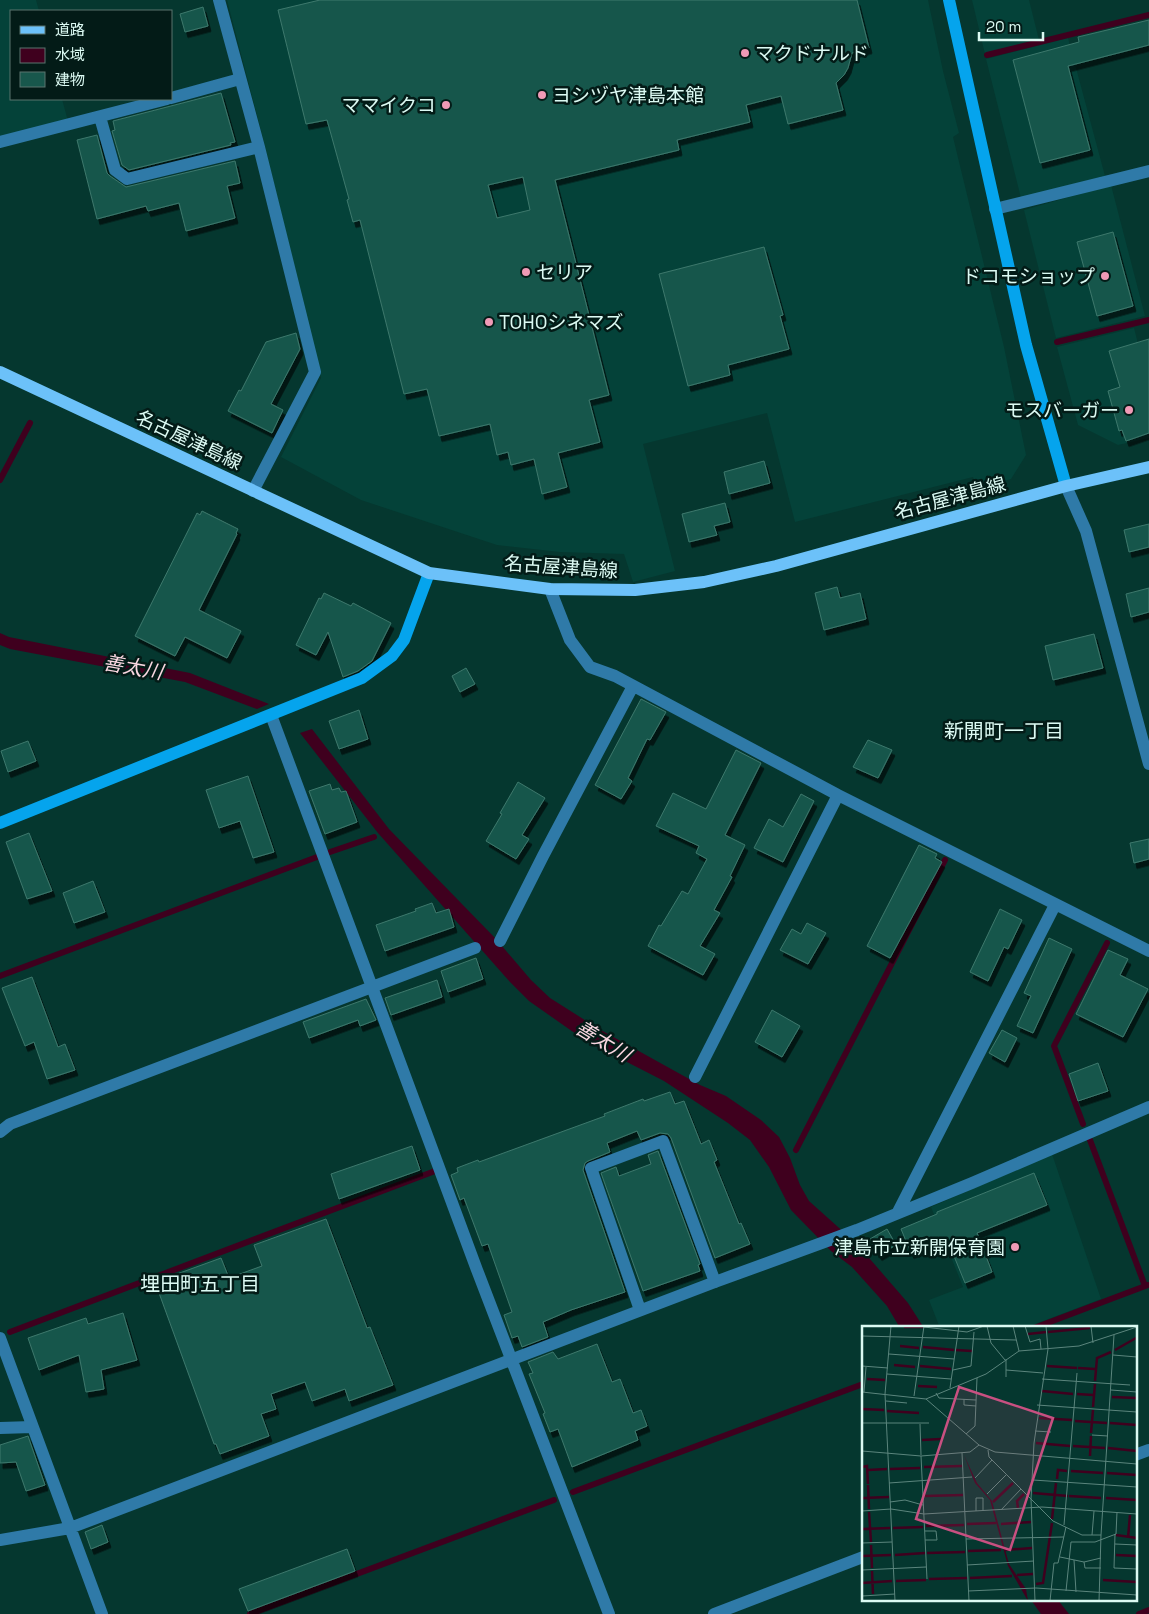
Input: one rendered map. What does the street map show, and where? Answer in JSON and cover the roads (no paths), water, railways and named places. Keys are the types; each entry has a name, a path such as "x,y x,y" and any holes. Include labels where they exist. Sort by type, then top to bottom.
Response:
{"main road":[{"name":"名古屋津島線","path":"0,372 429,573 550,589 635,590 704,582 776,566 1066,486 1149,467"}],"street":[{"path":"219,0 259,147 316,372 253,491"},
{"path":"949,0 1026,345 1066,486 1086,531 1149,762"},
{"path":"172,98 240,79"},
{"path":"0,142 163,100"},
{"path":"100,117 115,170 127,179 259,147"},
{"path":"995,209 1149,171"},
{"path":"0,823 362,678 392,656 404,640 429,573"},
{"path":"550,589 570,640 590,666 615,676 838,795 1149,951"},
{"path":"500,942 543,856 634,686"},
{"path":"271,715 474,1261 609,1614"},
{"path":"695,1077 838,795"},
{"path":"898,1212 1055,905"},
{"path":"0,1132 10,1124 475,948"},
{"path":"0,1540 70,1528 512,1358 857,1230 1149,1107"},
{"path":"640,1310 591,1168 663,1142 715,1282"},
{"path":"0,1338 102,1614"},
{"path":"0,1428 32,1427"},
{"path":"1136,1455 1149,1450"},
{"path":"714,1614 862,1558"}],"water":[{"name":"善太川","path":"0,633 9,637 190,673 269,704 257,709 185,682 10,649 0,645"},
{"name":"善太川","path":"312,729 389,829 496,939 531,980 550,998 599,1029 700,1085 726,1096 761,1120 779,1137 809,1201 857,1244 908,1303 923,1326 899,1326 887,1306 852,1267 831,1251 791,1210 769,1167 750,1140 728,1123 664,1081 586,1041 529,1001 378,833 300,733"},
{"path":"1032,1602 1060,1602 1069,1614 1041,1614"}],"waterway":[{"path":"987,55 1149,15"},
{"path":"1057,342 1149,320"},
{"path":"0,480 30,423"},
{"path":"330,852 374,837"},
{"path":"0,976 317,857"},
{"path":"796,1150 945,860"},
{"path":"1083,1124 1054,1046 1107,943"},
{"path":"1090,1140 1145,1286"},
{"path":"10,1332 435,1171"},
{"path":"1039,1326 1148,1285"},
{"path":"573,1492 862,1384"},
{"path":"250,1614 554,1500"},
{"path":"1139,1614 1149,1610"}],"place":[{"name":"マクドナルド","path":"745,53"},
{"name":"ヨシヅヤ津島本館","path":"542,95"},
{"name":"ママイクコ","path":"446,105"},
{"name":"セリア","path":"526,272"},
{"name":"ドコモショップ","path":"1105,276"},
{"name":"TOHOシネマズ","path":"489,322"},
{"name":"モスバーガー","path":"1129,410"},
{"name":"津島市立新開保育園","path":"1015,1247"}],"district":[{"name":"新開町一丁目","path":"1004,731"},
{"name":"埋田町五丁目","path":"200,1284"}]}
